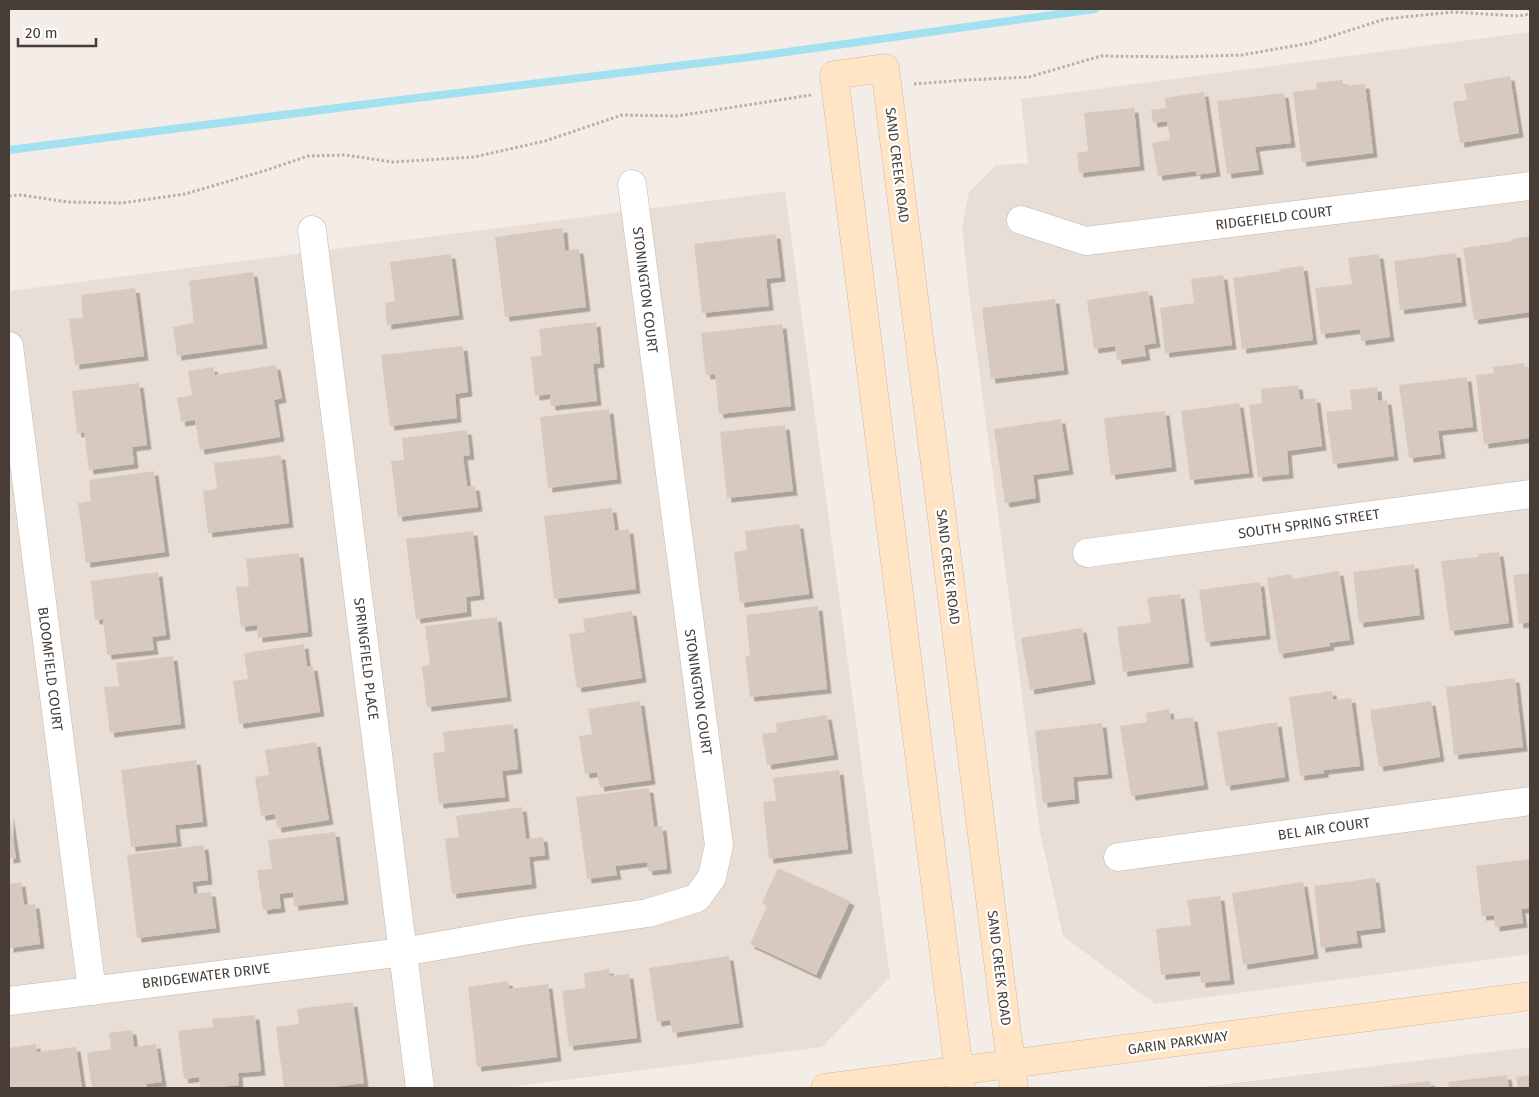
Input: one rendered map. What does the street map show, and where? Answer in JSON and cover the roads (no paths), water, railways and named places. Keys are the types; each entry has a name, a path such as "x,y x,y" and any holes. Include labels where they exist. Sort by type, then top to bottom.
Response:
{"street":[{"name":"SAND CREEK ROAD","path":"959,1080 835,84 886,78 1013,1077"},
{"name":"STONINGTON COURT","path":"403,952 523,931 648,913 697,898 712,877 719,844 632,184"},
{"name":"RIDGEFIELD COURT","path":"1021,220 1086,241 1530,186"},
{"name":"SPRINGFIELD PLACE","path":"312,230 420,1088"},
{"name":"BLOOMFIELD COURT","path":"9,346 92,991"},
{"name":"SOUTH SPRING STREET","path":"1087,554 1530,494"},
{"name":"BEL AIR COURT","path":"1118,857 1530,801"},
{"name":"BRIDGEWATER DRIVE","path":"9,1001 403,952"},
{"name":"GARIN PARKWAY","path":"826,1088 1013,1077 1530,996"}],"waterway":[{"path":"9,150 758,56 1095,9"}]}
